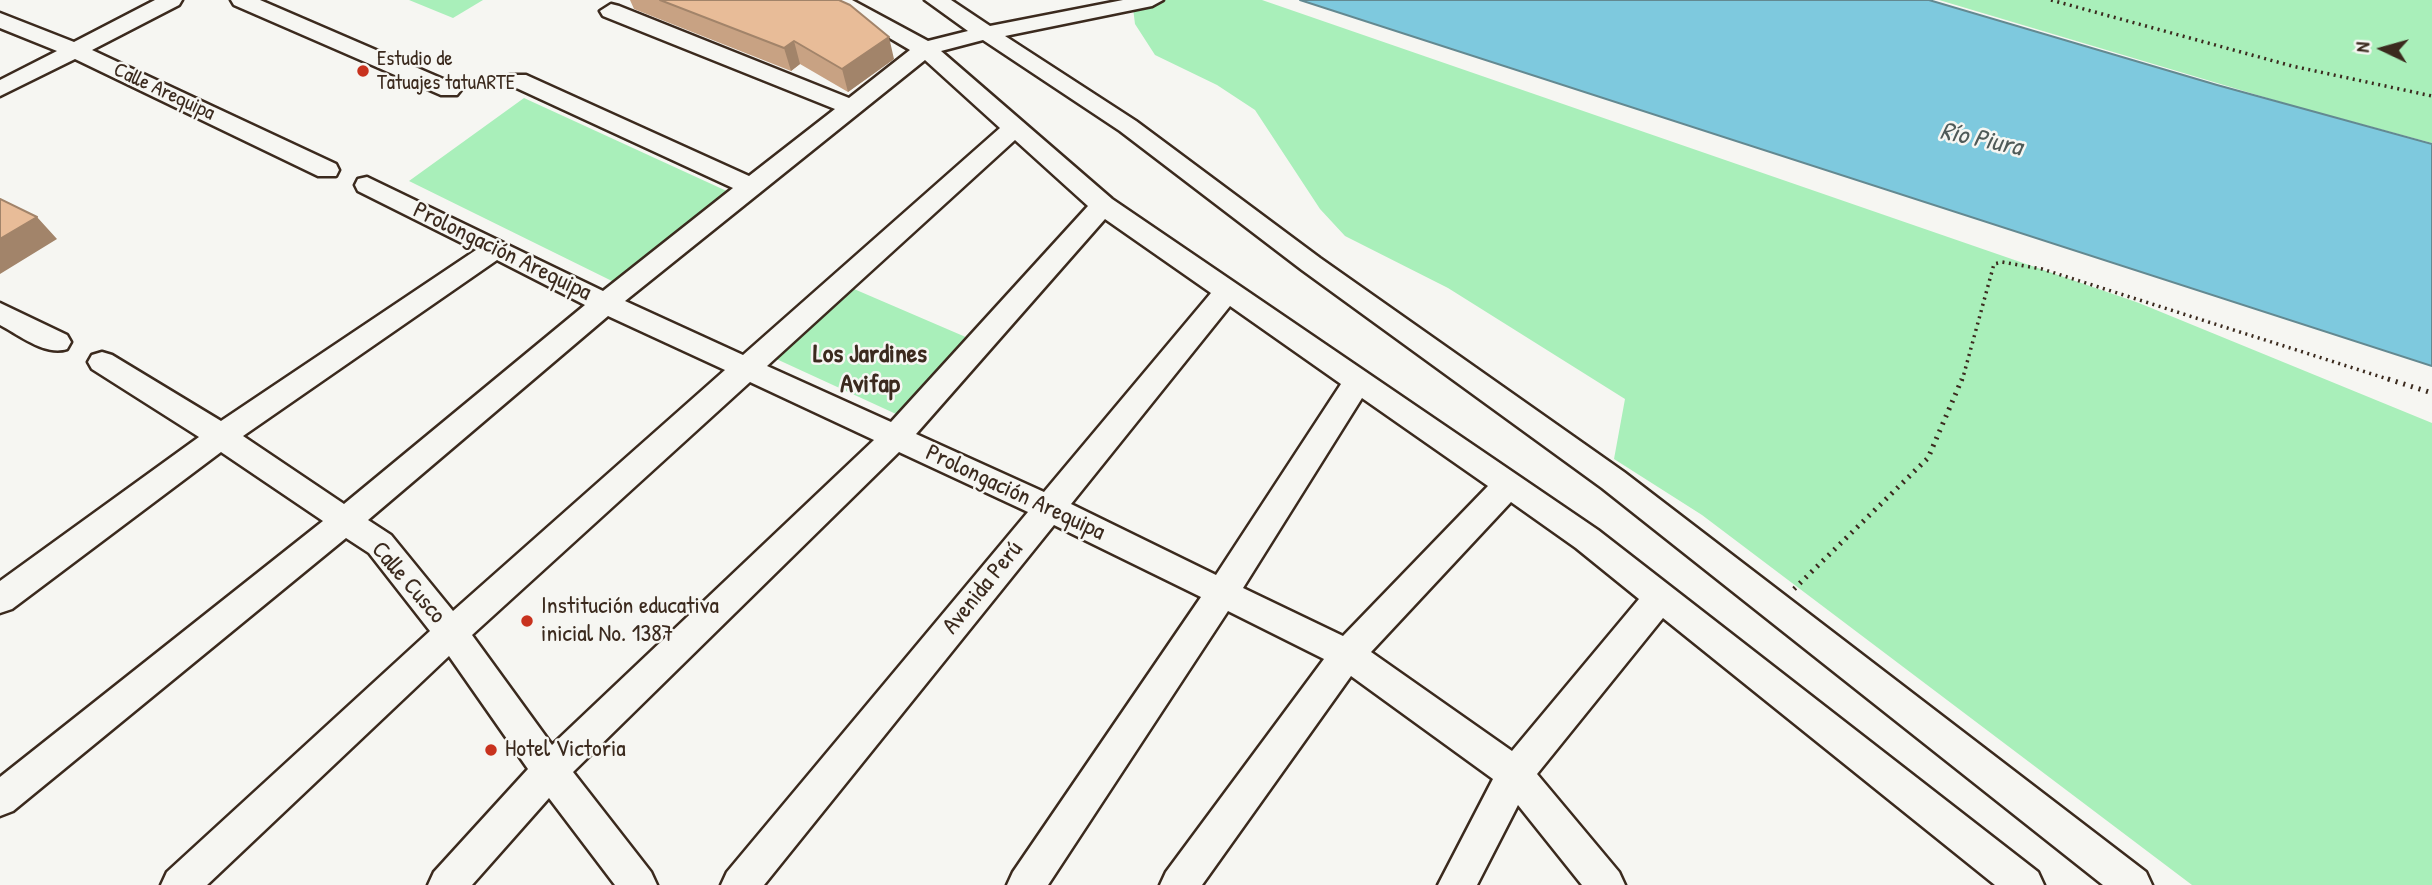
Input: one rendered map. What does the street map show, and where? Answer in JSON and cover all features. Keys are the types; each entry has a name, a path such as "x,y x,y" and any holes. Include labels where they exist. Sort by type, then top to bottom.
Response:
{"street":[{"path":"0,89 171,0"},
{"path":"242,0 449,90"},
{"path":"836,0 925,49 1103,205 1587,539 2025,885"},
{"path":"936,0 1128,126 1311,264 1613,480 2133,885"},
{"path":"0,799 345,521 605,303 925,49 1152,0"},
{"path":"611,11 851,107"},
{"name":"Calle Arequipa","path":"0,20 75,50 327,170"},
{"path":"518,80 751,187"},
{"path":"180,885 450,633 1014,128"},
{"name":"Prolongación Arequipa","path":"367,185 605,303 1049,508 1347,654 1515,775 1606,885"},
{"path":"447,885 550,771 896,437 1103,205"},
{"path":"0,599 221,436 495,249"},
{"name":"Avenida Perú","path":"740,885 1228,291"},
{"path":"0,313 57,342"},
{"name":"Calle Cusco","path":"102,362 221,436 380,544 450,633 550,771 638,885"},
{"path":"1032,883 1358,381"},
{"path":"1179,885 1347,654 1508,485"},
{"path":"1466,881 1515,775 1660,597"}],"path":[{"path":"2050,0 2278,62 2432,96"},
{"path":"1776,608 1928,458 1959,391 1994,264 2002,262 2042,269 2432,393"}],"green space":[{"path":"409,0 483,0 453,18"},
{"path":"1132,0 1262,0 2139,303 2432,423 2432,885 2192,885 1702,515 1614,459 1625,399 1448,288 1345,236 1320,209 1255,110 1217,85 1155,55 1135,24"},
{"path":"1939,0 2432,0 2432,143 2294,106"},
{"path":"524,98 731,193 614,282 409,181"},
{"path":"847,286 968,338 896,414 772,357"}],"water":[{"name":"Río Piura","path":"1300,0 1929,0 2217,85 2432,144 2432,366"}],"building":[{"path":"660,0 839,0 850,5 889,37 842,69 794,41 784,48"},
{"path":"0,199 37,217 0,239"}],"place":[{"name":"Estudio de Tatuajes tatuARTE","path":"363,71"},
{"name":"Institución educativa inicial No. 1387","path":"527,621"},
{"name":"Hotel Victoria","path":"491,750"}],"district":[{"name":"Los Jardines Avifap","path":"870,370"}]}
